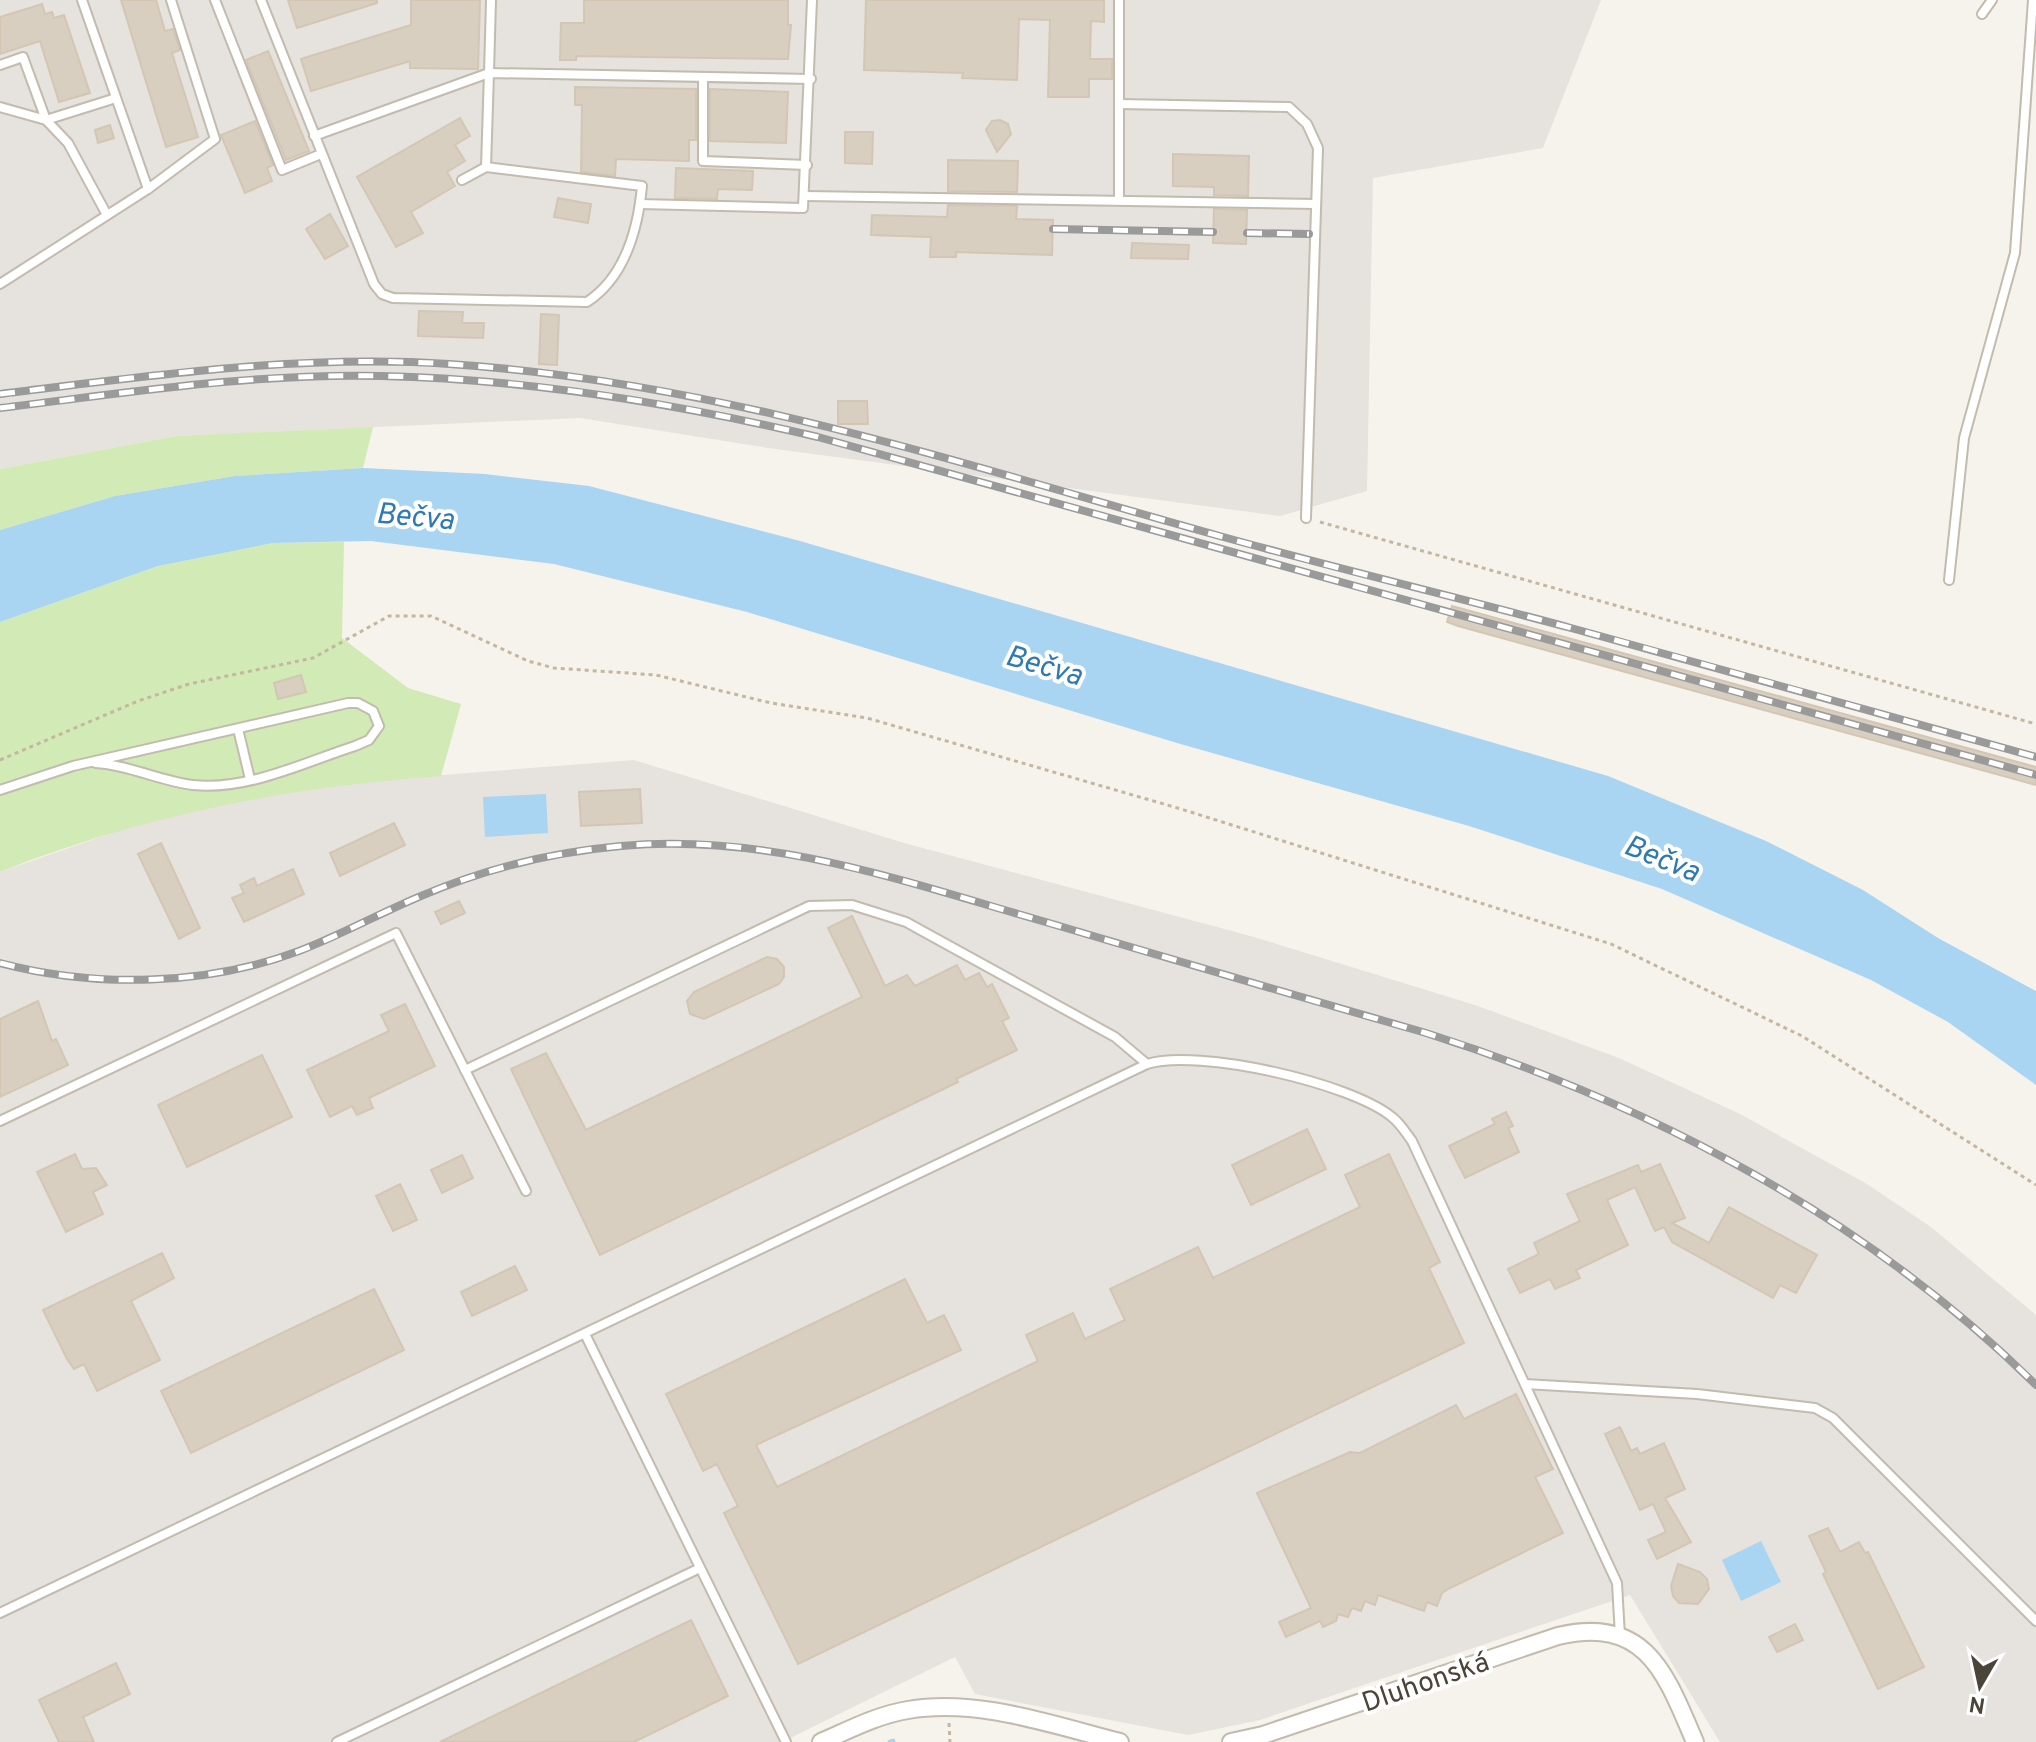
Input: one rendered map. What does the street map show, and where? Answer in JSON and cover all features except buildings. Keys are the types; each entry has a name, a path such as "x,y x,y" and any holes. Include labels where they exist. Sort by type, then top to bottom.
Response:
{"street":[{"name":"Dluhonská","path":"1231,1742 1263,1735 1558,1636 1589,1631 1620,1637"},
{"path":"1620,1637 1645,1651 1665,1673 1695,1742"},
{"path":"821,1742 887,1715 949,1707 995,1712 1120,1742"}],"lane":[{"path":"82,0 148,189"},
{"path":"0,284 148,189 215,139 171,0"},
{"path":"215,0 282,170 321,154"},
{"path":"261,0 374,284 382,294 393,298 587,302 612,281 625,258 642,186 486,167 462,180"},
{"path":"486,167 491,0"},
{"path":"640,204 803,208 811,79 812,0"},
{"path":"1119,0 1119,200"},
{"path":"1982,14 1992,0"},
{"path":"1949,580 1964,438 2015,253 2033,0"},
{"path":"0,65 23,57 46,120 68,143 107,215"},
{"path":"314,136 489,73 811,79"},
{"path":"703,77 703,161 807,165"},
{"path":"0,107 46,120 116,98"},
{"path":"1119,104 1289,107 1307,124 1318,148 1306,518"},
{"path":"805,196 1316,204"},
{"path":"0,790 35,777 348,703 367,707 377,719 376,733 369,740 250,779 214,786 96,763"},
{"path":"238,729 250,779"},
{"path":"465,1070 809,906 831,904 876,911 946,941 1115,1037 1147,1064"},
{"path":"0,1121 396,933 526,1191"},
{"path":"0,1613 1147,1064 1166,1058 1202,1059 1257,1068 1343,1094 1393,1118 1412,1141 1617,1583 1620,1637"},
{"path":"585,1334 786,1742"},
{"path":"1525,1384 1697,1394 1815,1408 1833,1418 2036,1621"},
{"path":"337,1742 700,1568"}],"path":[{"path":"1306,518 2036,724"},
{"path":"0,760 138,701 189,684 313,658 389,616 431,616 528,661 554,668 656,675 771,703 867,718 1181,809 1611,944 1802,1036 2036,1185"}],"shaded area":[{"path":"0,0 1601,0 1543,148 1373,178 1367,491 1280,516 768,448 580,418 176,436 0,469"},
{"path":"634,760 904,843 1254,937 1478,1006 1619,1058 1740,1114 1867,1184 1931,1227 2036,1315 2036,1742 1720,1742 1630,1595 1260,1720 1188,1735 975,1694 955,1657 782,1742 0,1742 0,872 137,824 201,808 339,783"}],"green space":[{"path":"373,427 363,468 235,476 115,496 0,530 0,469 176,436"},
{"path":"344,542 342,638 408,688 461,704 441,776 328,788 217,807 108,834 0,872 0,622 158,566 273,543"}],"water":[{"name":"Bečva","path":"363,468 485,474 589,486 800,541 1608,776 1766,841 1863,890 1938,938 2036,991 2036,1085 1948,1022 1871,980 1662,889 1469,826 1177,743 747,612 554,564 371,541 273,543 158,566 0,622 0,530 115,496 235,476"},
{"path":"546,794 548,833 485,837 483,797"},
{"path":"1761,1541 1781,1582 1741,1601 1722,1560"}],"railway":[{"path":"1053,229 1213,232"},
{"path":"1247,233 1309,234"},
{"path":"0,394 224,368 337,362 449,364 548,373 645,388 837,429 932,454 1260,547 1571,628 2036,757"},
{"path":"0,408 190,385 333,376 491,382 655,404 818,437 2036,775"},
{"path":"0,963 74,977 112,979 150,980 226,971 299,951 469,878 544,857 595,849 676,844 731,846 838,864 1426,1033 1592,1094 1752,1173 1828,1219 1901,1270 1970,1325 2036,1385"}]}
